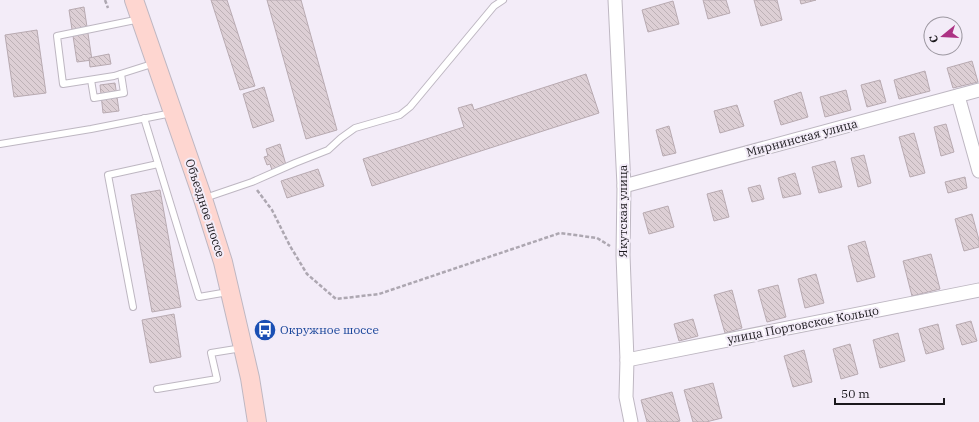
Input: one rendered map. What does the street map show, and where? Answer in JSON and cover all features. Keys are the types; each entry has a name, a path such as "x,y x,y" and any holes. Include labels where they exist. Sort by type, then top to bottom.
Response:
{"main road":[{"name":"Объездное шоссе","path":"134,0 203,198 222,262 244,348 257,422"}],"street":[{"name":"Якутская улица","path":"615,0 624,186 627,360 626,397 631,422"},
{"name":"Мирнинская улица","path":"624,186 979,90"},
{"path":"958,96 979,171"},
{"name":"улица Портовское Кольцо","path":"627,360 979,290"}],"lane":[{"path":"203,198 252,182 328,150 355,128 400,115 410,107 494,6 503,0"},
{"path":"141,19 57,36 63,84 114,76 156,63"},
{"path":"90,80 94,98 124,93 121,74"},
{"path":"0,144 91,129 173,113"},
{"path":"144,118 200,297 230,291"},
{"path":"133,307 108,175 158,164"},
{"path":"157,389 217,379 211,353 244,348"}],"path":[{"path":"105,0 108,8"},
{"path":"252,182 272,210 290,246 307,274 336,299 378,294 560,233 597,238 624,255"}],"building":[{"path":"211,0 227,0 255,86 240,90"},
{"path":"267,0 301,0 337,130 306,139"},
{"path":"703,0 726,0 730,13 708,19"},
{"path":"754,0 777,0 782,20 761,26"},
{"path":"800,0 816,0 801,4"},
{"path":"673,1 679,24 648,32 642,10"},
{"path":"84,7 92,60 77,62 69,10"},
{"path":"37,30 46,93 14,97 5,35"},
{"path":"109,54 111,64 90,67 89,58"},
{"path":"972,61 978,82 953,88 947,68"},
{"path":"925,71 930,91 899,99 894,80"},
{"path":"586,74 599,113 372,186 363,159 464,127 458,108 472,104 474,110"},
{"path":"880,80 886,102 867,107 861,85"},
{"path":"115,83 119,111 103,113 100,85"},
{"path":"264,87 274,121 253,128 243,94"},
{"path":"846,90 851,110 825,117 820,97"},
{"path":"801,92 808,117 781,125 774,101"},
{"path":"737,105 744,126 720,133 714,111"},
{"path":"946,124 954,152 941,156 934,127"},
{"path":"669,126 676,153 663,156 656,130"},
{"path":"914,133 925,173 910,177 899,137"},
{"path":"280,144 286,165 272,170 270,164 267,165 264,157 268,156 266,149"},
{"path":"864,155 871,183 858,187 851,158"},
{"path":"835,161 842,187 819,193 812,167"},
{"path":"318,169 324,186 287,198 281,181"},
{"path":"795,173 801,194 783,198 778,178"},
{"path":"965,177 967,188 948,193 945,182"},
{"path":"760,185 764,199 752,202 748,188"},
{"path":"160,190 181,307 152,312 131,195"},
{"path":"722,190 729,217 714,221 707,194"},
{"path":"668,206 674,227 649,234 643,213"},
{"path":"972,214 979,240 979,247 964,251 955,219"},
{"path":"865,241 875,277 857,282 848,246"},
{"path":"931,254 940,289 912,296 903,261"},
{"path":"816,274 824,303 805,308 798,279"},
{"path":"778,285 786,317 767,322 758,290"},
{"path":"732,290 742,328 725,333 714,295"},
{"path":"174,314 181,357 150,363 142,320"},
{"path":"693,319 698,336 679,341 674,324"},
{"path":"971,321 977,341 962,345 956,325"},
{"path":"938,324 944,349 926,354 919,329"},
{"path":"898,333 905,361 880,368 873,340"},
{"path":"850,344 858,374 841,379 833,349"},
{"path":"804,350 812,382 793,387 784,356"},
{"path":"713,383 722,418 706,422 693,422 684,390"},
{"path":"672,392 680,421 647,422 641,400"}],"place":[{"name":"Окружное шоссе","path":"265,330"}]}
